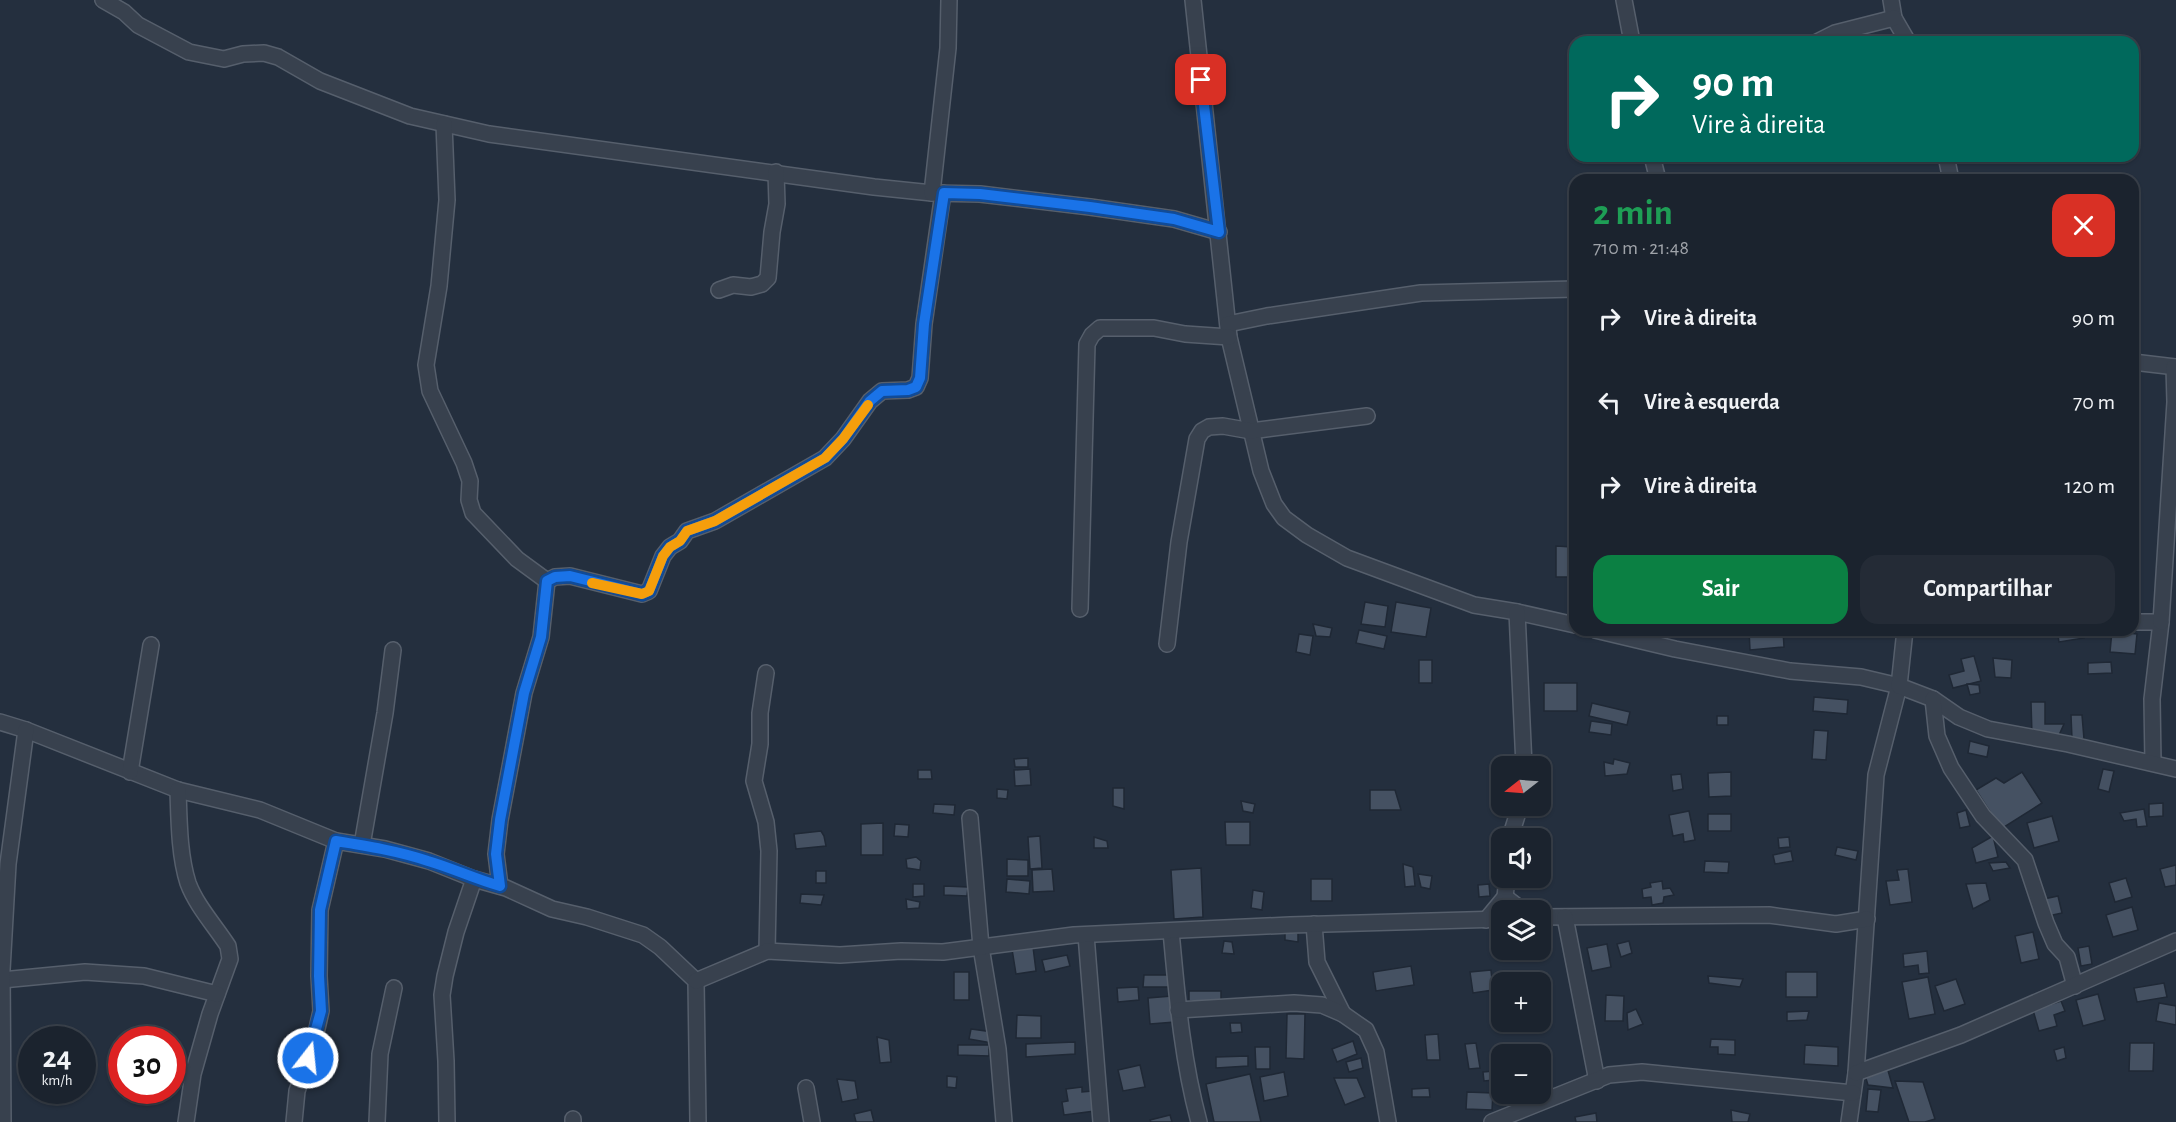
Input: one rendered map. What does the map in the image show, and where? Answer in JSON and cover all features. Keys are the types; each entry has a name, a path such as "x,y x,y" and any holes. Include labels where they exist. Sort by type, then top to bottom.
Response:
{"street":[{"path":"103,0 124,12 138,25 189,52 224,59 264,53 278,57 320,81 410,116 489,134 874,187 980,194 1090,207 1174,219 1219,232"},
{"path":"547,581 555,577 570,576 642,594 649,591 663,556 670,547 680,541 687,531 715,521 825,458 843,439 870,401 882,391 908,390 916,387 920,378 938,193 949,0"},
{"path":"1193,0 1229,331 1261,471 1274,504 1284,518 1307,535 1347,558 1474,604 1569,624"},
{"path":"1624,0 1631,36"},
{"path":"1891,0 1894,18 1904,36"},
{"path":"1829,36 1894,18"},
{"path":"444,124 447,200 439,286 426,365 430,391 464,463 470,481 473,513 517,559 547,581"},
{"path":"719,290 733,285 762,284 768,278 777,204 776,172"},
{"path":"1080,609 1088,344 1092,335 1100,328 1144,327 1185,334 1229,331 1267,316 1421,293 1569,289"},
{"path":"2139,363 2175,367 2162,622 2152,699 2153,763"},
{"path":"1167,644 1179,542 1197,439 1202,431 1209,427 1223,426 1251,431 1367,416"},
{"path":"500,886 496,854 500,820 524,693 541,637 547,581"},
{"path":"1517,612 1524,756"},
{"path":"2139,622 2162,622"},
{"path":"1620,636 1779,669 1861,677 1899,686 1933,699 1959,717 1989,729 2176,769"},
{"path":"1849,1122 1856,1073 1876,775 1899,686 1904,636"},
{"path":"130,772 151,645"},
{"path":"363,845 393,650"},
{"path":"766,673 760,713 760,744 754,781 764,811 769,851 767,951"},
{"path":"1933,699 1937,736 1951,768 1983,816 2025,860 2046,923 2055,944 2067,957 2075,986"},
{"path":"0,722 26,730 178,790 260,810 336,841 429,861 474,879 500,886 552,909 587,917 643,935 660,946 696,981 698,1122"},
{"path":"3,1122 2,980 8,864 26,730"},
{"path":"178,790 180,836 188,883 228,946 230,953 193,1074 186,1122"},
{"path":"970,818 981,947 998,1048 1004,1122"},
{"path":"294,1122 297,1091 314,1041 321,1011 320,910 336,841"},
{"path":"447,1122 442,995 456,932 474,879"},
{"path":"1486,920 1506,897 1506,888"},
{"path":"1506,897 1510,900"},
{"path":"1551,917 1769,915 1836,924 1867,919"},
{"path":"1566,917 1597,1081"},
{"path":"696,981 767,951 840,955 901,951 943,952 1086,934 1314,924 1491,920"},
{"path":"1314,924 1317,963 1342,1014"},
{"path":"1171,931 1178,1010 1189,1086 1199,1122"},
{"path":"1086,934 1101,1122"},
{"path":"1856,1073 1961,1035 2176,941"},
{"path":"2,980 86,972 144,976 217,994"},
{"path":"377,1122 380,1054 394,988"},
{"path":"1178,1010 1294,1003 1322,1005 1342,1014 1366,1030 1376,1052 1388,1122"},
{"path":"1492,1122 1622,1073 1642,1072 1852,1093"},
{"path":"806,1088 812,1122"}],"building":[{"path":"1556,546 1569,547 1569,577 1556,577"},
{"path":"1365,602 1388,606 1385,627 1361,624"},
{"path":"1396,602 1431,608 1426,637 1391,632"},
{"path":"1313,624 1332,628 1330,637 1316,636"},
{"path":"1359,630 1387,636 1384,649 1356,643"},
{"path":"1299,634 1313,636 1310,655 1296,652"},
{"path":"1749,636 1783,636 1784,647 1750,650"},
{"path":"2058,636 2084,636 2084,638 2059,642"},
{"path":"2112,636 2137,636 2135,654 2110,652"},
{"path":"1974,656 1981,681 1953,688 1949,675 1964,671 1961,659"},
{"path":"1993,658 2012,660 2011,678 1995,677"},
{"path":"1419,660 1432,660 1432,683 1419,683"},
{"path":"2111,662 2112,673 2088,674 2088,663"},
{"path":"1544,683 1577,683 1577,711 1544,711"},
{"path":"1967,684 1979,685 1980,693 1970,695"},
{"path":"1814,697 1848,700 1847,714 1813,711"},
{"path":"2031,702 2045,702 2045,724 2064,724 2059,735 2032,735"},
{"path":"1592,703 1630,712 1627,725 1589,716"},
{"path":"2071,715 2082,715 2084,739 2072,739"},
{"path":"1717,716 1728,716 1728,725 1717,725"},
{"path":"1591,721 1612,724 1611,735 1589,732"},
{"path":"1814,730 1828,731 1826,760 1812,759"},
{"path":"1970,741 1989,746 1987,757 1968,753"},
{"path":"1028,758 1028,767 1015,767 1014,759"},
{"path":"1614,759 1630,763 1627,774 1605,776 1604,762 1613,764"},
{"path":"1030,769 1031,785 1015,786 1014,770"},
{"path":"2103,769 2114,771 2109,792 2098,789"},
{"path":"918,770 931,770 932,779 918,779"},
{"path":"1731,772 1731,796 1709,797 1708,773"},
{"path":"2022,772 2042,803 2001,829 1976,790 1996,778 2004,783"},
{"path":"1681,774 1683,789 1673,791 1671,775"},
{"path":"1113,788 1124,788 1124,809 1113,806"},
{"path":"997,789 1008,790 1007,799 997,798"},
{"path":"1370,790 1395,790 1401,810 1370,810"},
{"path":"1241,801 1255,804 1253,813 1243,811"},
{"path":"2163,803 2163,816 2149,817 2149,804"},
{"path":"934,804 955,805 954,815 933,813"},
{"path":"2144,809 2147,826 2137,827 2136,819 2124,821 2120,813"},
{"path":"1966,810 1970,826 1960,828 1957,813"},
{"path":"1689,811 1695,840 1684,842 1683,834 1673,836 1669,815"},
{"path":"1708,814 1731,814 1731,831 1708,831"},
{"path":"2052,816 2059,841 2034,848 2027,823"},
{"path":"1225,822 1250,822 1250,845 1226,845"},
{"path":"883,823 883,855 861,855 861,824"},
{"path":"895,824 909,825 908,837 894,836"},
{"path":"821,831 826,846 796,849 794,834"},
{"path":"1040,836 1042,868 1030,869 1028,837"},
{"path":"1993,836 1998,857 1976,863 1972,848"},
{"path":"1094,837 1107,841 1108,848 1094,848"},
{"path":"1789,837 1790,847 1779,848 1778,838"},
{"path":"1837,847 1858,851 1856,860 1835,855"},
{"path":"1791,851 1793,861 1775,864 1773,855"},
{"path":"916,857 921,861 920,870 907,868 906,859"},
{"path":"1007,859 1028,860 1028,876 1007,876"},
{"path":"1705,861 1729,862 1728,873 1704,872"},
{"path":"2006,862 2010,868 1993,871 1989,863"},
{"path":"1403,864 1413,867 1415,886 1405,887"},
{"path":"2176,865 2176,885 2165,887 2160,869"},
{"path":"1201,868 1203,917 1174,919 1171,870"},
{"path":"1052,869 1054,891 1033,892 1032,870"},
{"path":"1908,869 1912,902 1890,905 1886,881 1899,880 1897,870"},
{"path":"816,871 826,871 826,883 816,883"},
{"path":"1418,874 1432,876 1430,889 1421,887"},
{"path":"2126,878 2132,897 2115,902 2109,883"},
{"path":"1007,879 1030,881 1029,894 1006,892"},
{"path":"1311,879 1332,879 1332,901 1311,901"},
{"path":"1662,881 1663,889 1670,888 1674,895 1664,897 1663,903 1652,905 1651,897 1643,898 1642,889 1651,887 1650,883"},
{"path":"1986,883 1990,900 1973,909 1966,884"},
{"path":"913,884 924,884 924,896 913,897"},
{"path":"1489,884 1490,896 1479,897 1478,885"},
{"path":"944,886 968,887 967,896 944,895"},
{"path":"1253,890 1264,892 1262,910 1251,908"},
{"path":"801,894 824,895 821,905 800,903"},
{"path":"2058,896 2062,913 2048,916 2044,899"},
{"path":"906,899 920,902 919,908 907,909"},
{"path":"2132,907 2138,930 2113,937 2106,915"},
{"path":"1285,932 1298,933 1298,942 1285,940"},
{"path":"2033,932 2039,959 2021,963 2015,936"},
{"path":"1224,941 1232,942 1234,954 1222,953"},
{"path":"1629,941 1632,953 1621,957 1617,944"},
{"path":"1607,944 1611,967 1592,971 1587,948"},
{"path":"2089,946 2092,964 2081,966 2078,948"},
{"path":"1033,947 1036,971 1016,974 1012,949"},
{"path":"1927,951 1929,973 1919,974 1918,965 1904,967 1903,954"},
{"path":"1067,955 1070,966 1045,972 1042,960"},
{"path":"1411,966 1414,985 1376,991 1373,972"},
{"path":"1491,970 1491,990 1473,993 1470,972"},
{"path":"954,972 969,972 969,1000 954,1000"},
{"path":"1786,972 1817,972 1817,997 1786,997"},
{"path":"1144,975 1170,975 1169,987 1143,987"},
{"path":"1708,976 1743,979 1740,987 1709,983"},
{"path":"1928,977 1935,1014 1909,1019 1902,982"},
{"path":"1956,979 1965,1004 1944,1011 1935,986"},
{"path":"2164,983 2167,997 2137,1002 2134,988"},
{"path":"1138,987 1139,1000 1118,1002 1117,988"},
{"path":"1189,991 1221,991 1221,1001 1189,1001"},
{"path":"2098,994 2105,1020 2083,1026 2076,1000"},
{"path":"1606,995 1624,996 1623,1021 1605,1021"},
{"path":"1172,996 1175,1022 1150,1024 1148,998"},
{"path":"2061,1001 2065,1011 2054,1015 2057,1026 2039,1031 2033,1010"},
{"path":"2159,1003 2176,1006 2176,1025 2156,1021"},
{"path":"1636,1009 1643,1024 1628,1030 1627,1013"},
{"path":"1809,1011 1807,1020 1787,1021 1787,1012"},
{"path":"1287,1014 1305,1014 1304,1059 1286,1058"},
{"path":"1017,1015 1041,1016 1041,1038 1016,1038"},
{"path":"1230,1023 1241,1023 1242,1032 1231,1033"},
{"path":"971,1029 993,1032 992,1043 969,1039"},
{"path":"1438,1034 1440,1060 1427,1060 1425,1035"},
{"path":"877,1037 889,1040 891,1062 880,1063"},
{"path":"1711,1039 1735,1040 1735,1055 1718,1054 1718,1047 1710,1047"},
{"path":"1353,1041 1357,1054 1337,1062 1332,1049"},
{"path":"1075,1042 1075,1054 1026,1057 1026,1044"},
{"path":"1476,1043 1480,1068 1469,1069 1465,1044"},
{"path":"2130,1043 2154,1043 2153,1071 2129,1071"},
{"path":"958,1045 989,1045 989,1056 958,1055"},
{"path":"1805,1045 1838,1047 1838,1066 1804,1064"},
{"path":"1255,1047 1270,1047 1270,1069 1256,1069"},
{"path":"2064,1047 2066,1058 2057,1061 2054,1050"},
{"path":"1248,1056 1248,1066 1216,1068 1216,1057"},
{"path":"1361,1058 1363,1068 1349,1072 1346,1062"},
{"path":"1140,1065 1145,1087 1123,1091 1118,1070"},
{"path":"1887,1067 1893,1088 1868,1085 1864,1072"},
{"path":"1491,1071 1491,1080 1484,1081 1483,1072"},
{"path":"1284,1072 1288,1096 1264,1101 1260,1077"},
{"path":"1250,1074 1261,1122 1214,1122 1206,1084"},
{"path":"947,1076 957,1077 956,1088 947,1087"},
{"path":"1334,1078 1357,1078 1365,1097 1345,1105"},
{"path":"837,1079 855,1081 858,1099 842,1102"},
{"path":"1895,1081 1923,1082 1935,1119 1925,1122 1909,1122"},
{"path":"1082,1087 1082,1092 1093,1091 1095,1111 1064,1115 1062,1102 1068,1101 1066,1089"},
{"path":"1429,1088 1430,1097 1412,1097 1412,1089"},
{"path":"1868,1089 1881,1090 1878,1112 1866,1111"},
{"path":"1467,1092 1491,1093 1492,1110 1466,1109"},
{"path":"871,1110 874,1122 856,1122 854,1114"},
{"path":"1731,1110 1750,1114 1748,1122 1732,1122"},
{"path":"1596,1113 1597,1122 1576,1122 1575,1117"},
{"path":"1170,1115 1172,1122 1151,1122 1150,1120"}],"slow traffic":[{"path":"592,583 642,594 649,591 663,556 670,547 680,541 687,531 715,521 825,458 837,447 868,405"}],"route":[{"path":"308,1058 321,1011 320,910 336,841 385,849 429,861 474,879 500,886 496,854 500,820 524,693 541,637 547,581 555,577 570,576 602,586 642,594 649,591 663,556 670,547 680,541 687,531 715,521 825,458 837,447 870,401 882,391 908,390 916,387 920,378 924,324 944,193 980,194 1090,207 1174,219 1219,232 1201,80"}]}
